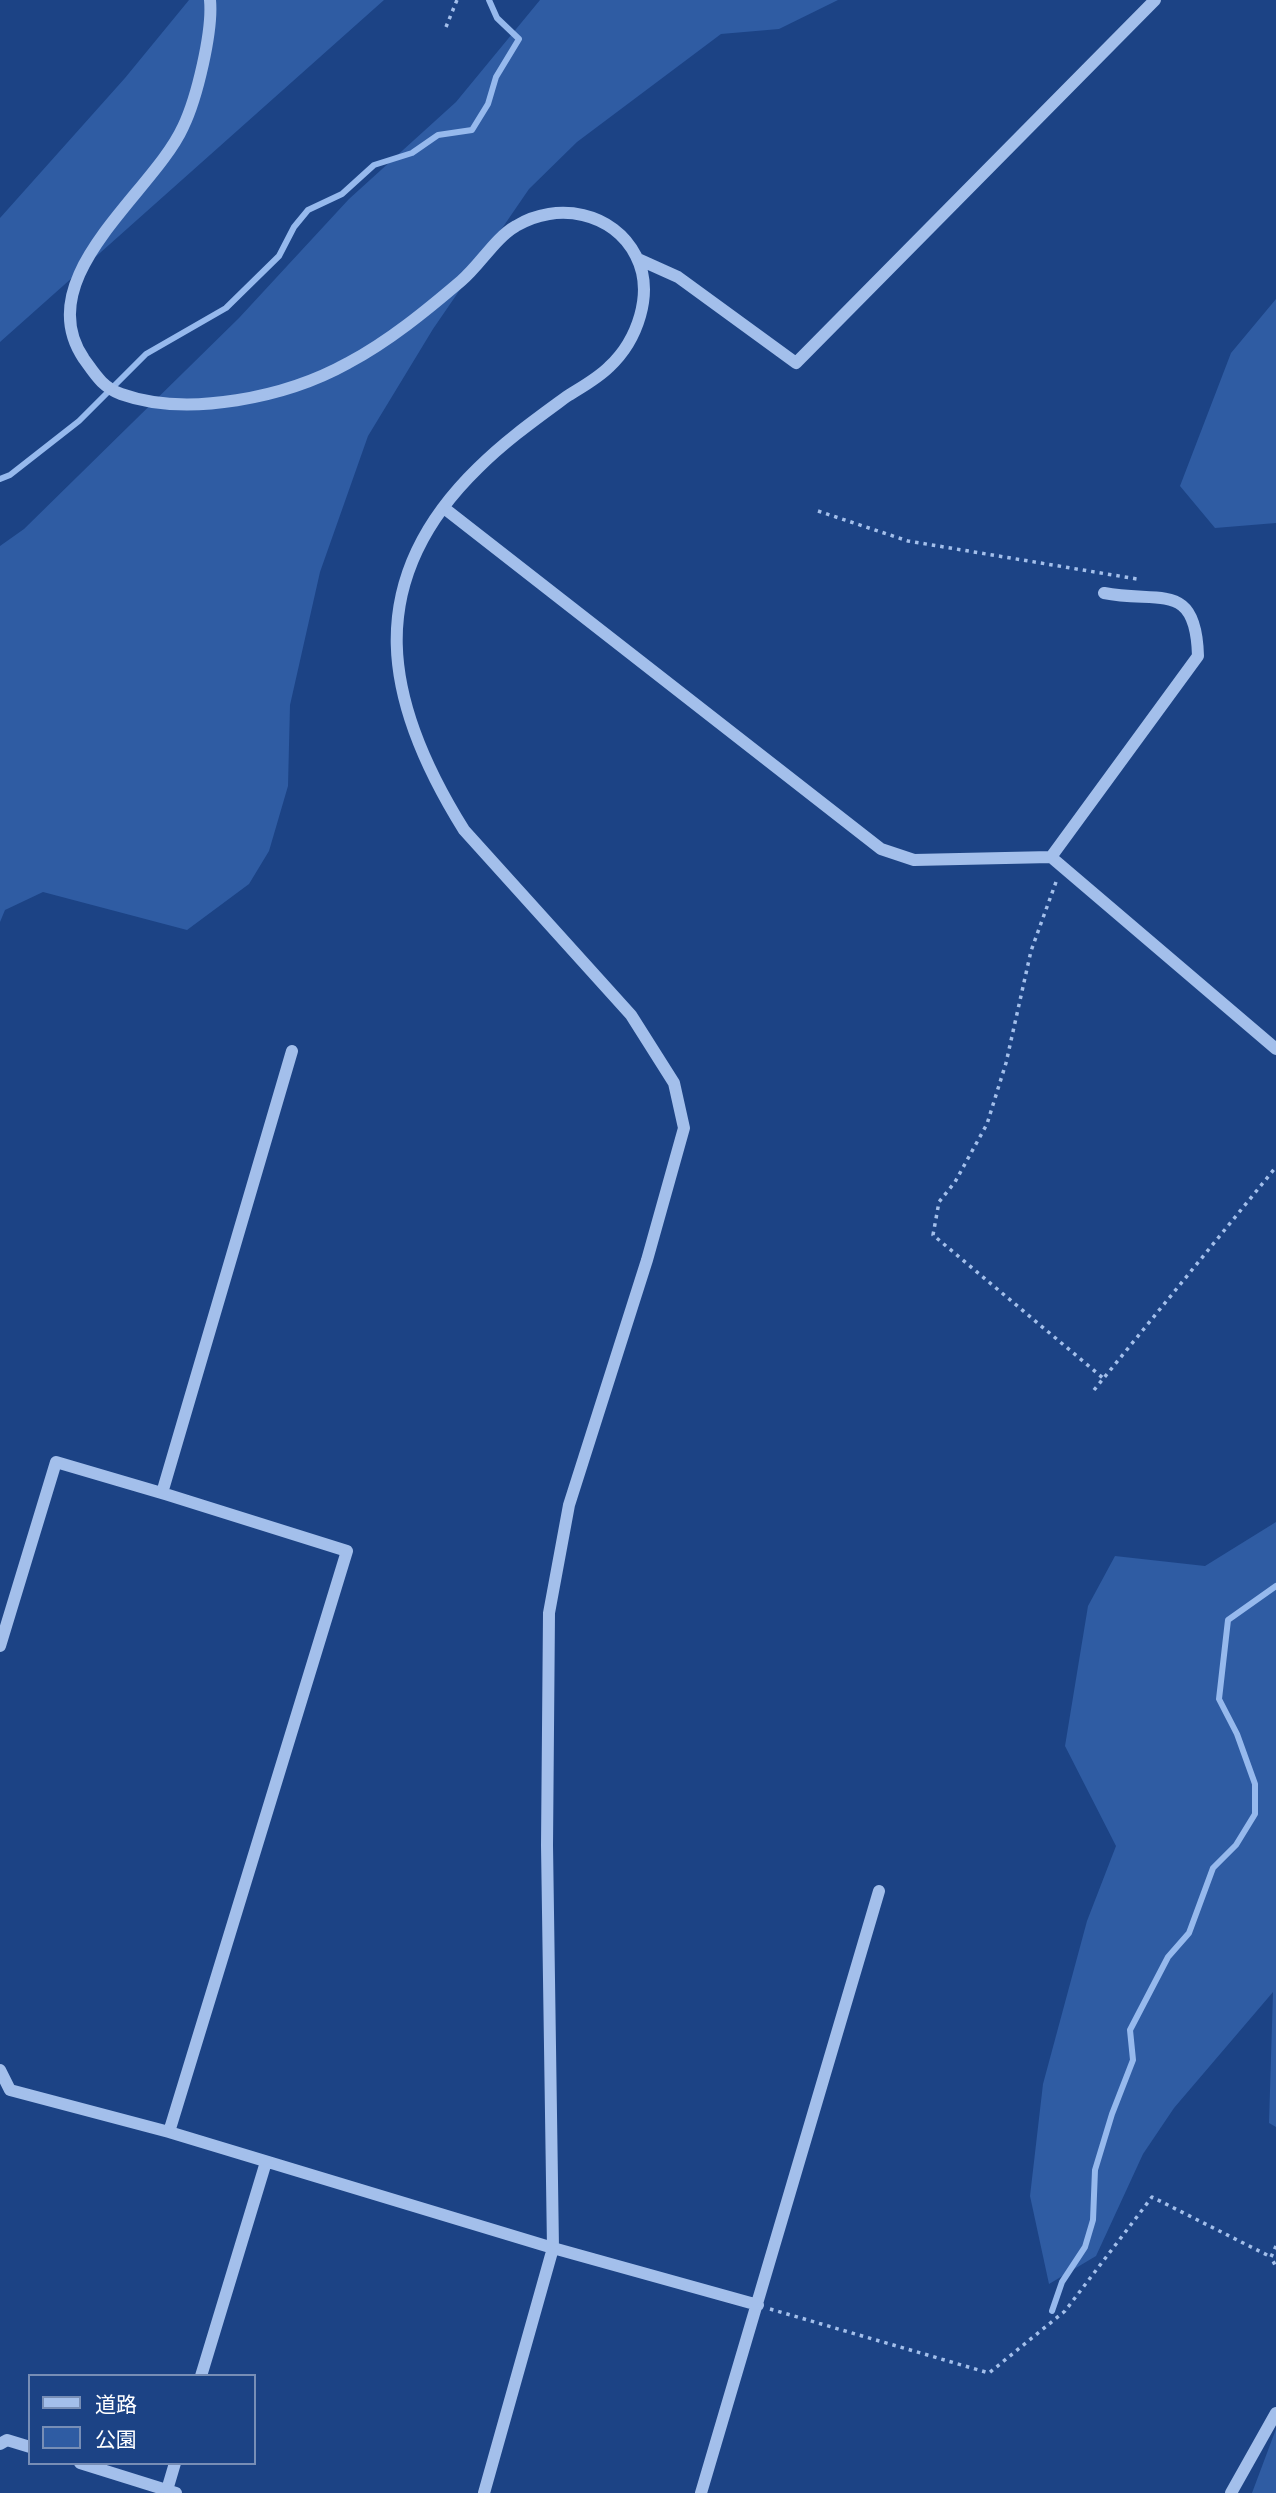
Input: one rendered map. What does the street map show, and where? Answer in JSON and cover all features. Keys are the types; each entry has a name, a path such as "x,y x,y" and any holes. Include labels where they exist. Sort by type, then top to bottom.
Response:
{"street":[{"path":"223,0 210,6 200,80 183,129 160,165 98,240 79,275 70,308 71,333 75,345 102,384 119,394 161,403 204,404 262,395 349,363 462,280 515,226 552,212 598,219 620,233 638,259 643,290 640,322 627,346 608,368 528,425 477,469 419,542 404,584 396,631 397,678 412,731 426,766 464,830 631,1015 674,1083 684,1128 647,1260 569,1505 549,1613 547,1845 553,2248 484,2493"},
{"path":"638,259 678,277 796,363 1155,0"},
{"path":"444,508 881,849 914,860 1051,858 1276,1049"},
{"path":"1051,858 1198,656 1198,634 1191,610 1181,602 1104,593"},
{"path":"164,1494 292,1051"},
{"path":"0,1646 56,1462 348,1551 169,2132"},
{"path":"701,2493 879,1891"},
{"path":"0,2070 10,2090 169,2132 553,2248 758,2305"},
{"path":"202,2374 266,2162"},
{"path":"1231,2493 1276,2413"},
{"path":"0,2444 7,2440 28,2446"},
{"path":"86,2465 171,2492 175,2465"}],"path":[{"path":"446,27 457,0"},
{"path":"818,511 908,541 1142,580"},
{"path":"1065,869 1054,884 1031,951 1006,1063 987,1124 955,1182 939,1202 933,1235 1103,1378"},
{"path":"1094,1390 1276,1167"},
{"path":"758,2305 989,2373 1065,2311 1152,2197 1271,2257 1276,2267"},
{"path":"1271,2257 1276,2246"}],"green space":[{"path":"189,0 384,0 0,342 0,218 125,78"},
{"path":"540,0 838,0 779,29 721,34 577,142 529,189 433,329 368,436 320,572 290,705 288,786 269,851 249,884 187,930 43,892 5,910 0,922 0,546 24,529 239,318 349,199 456,102"},
{"path":"1276,299 1276,523 1215,528 1180,486 1231,353"},
{"path":"1276,1522 1276,2127 1269,2123 1273,1992 1174,2108 1143,2154 1096,2256 1049,2284 1030,2196 1043,2084 1087,1921 1116,1846 1065,1746 1088,1606 1115,1556 1205,1566"},
{"path":"1276,2429 1276,2493 1252,2493"}],"waterway":[{"path":"0,479 10,475 79,421 146,354 226,308 279,256 294,227 308,210 342,194 374,165 412,153 438,135 472,130 488,104 496,77 519,39 497,18 489,0"},
{"path":"1052,2311 1062,2282 1085,2247 1093,2220 1095,2170 1112,2114 1133,2060 1130,2030 1168,1957 1189,1933 1213,1868 1236,1845 1255,1814 1255,1784 1237,1734 1219,1699 1228,1620 1276,1586"}]}
